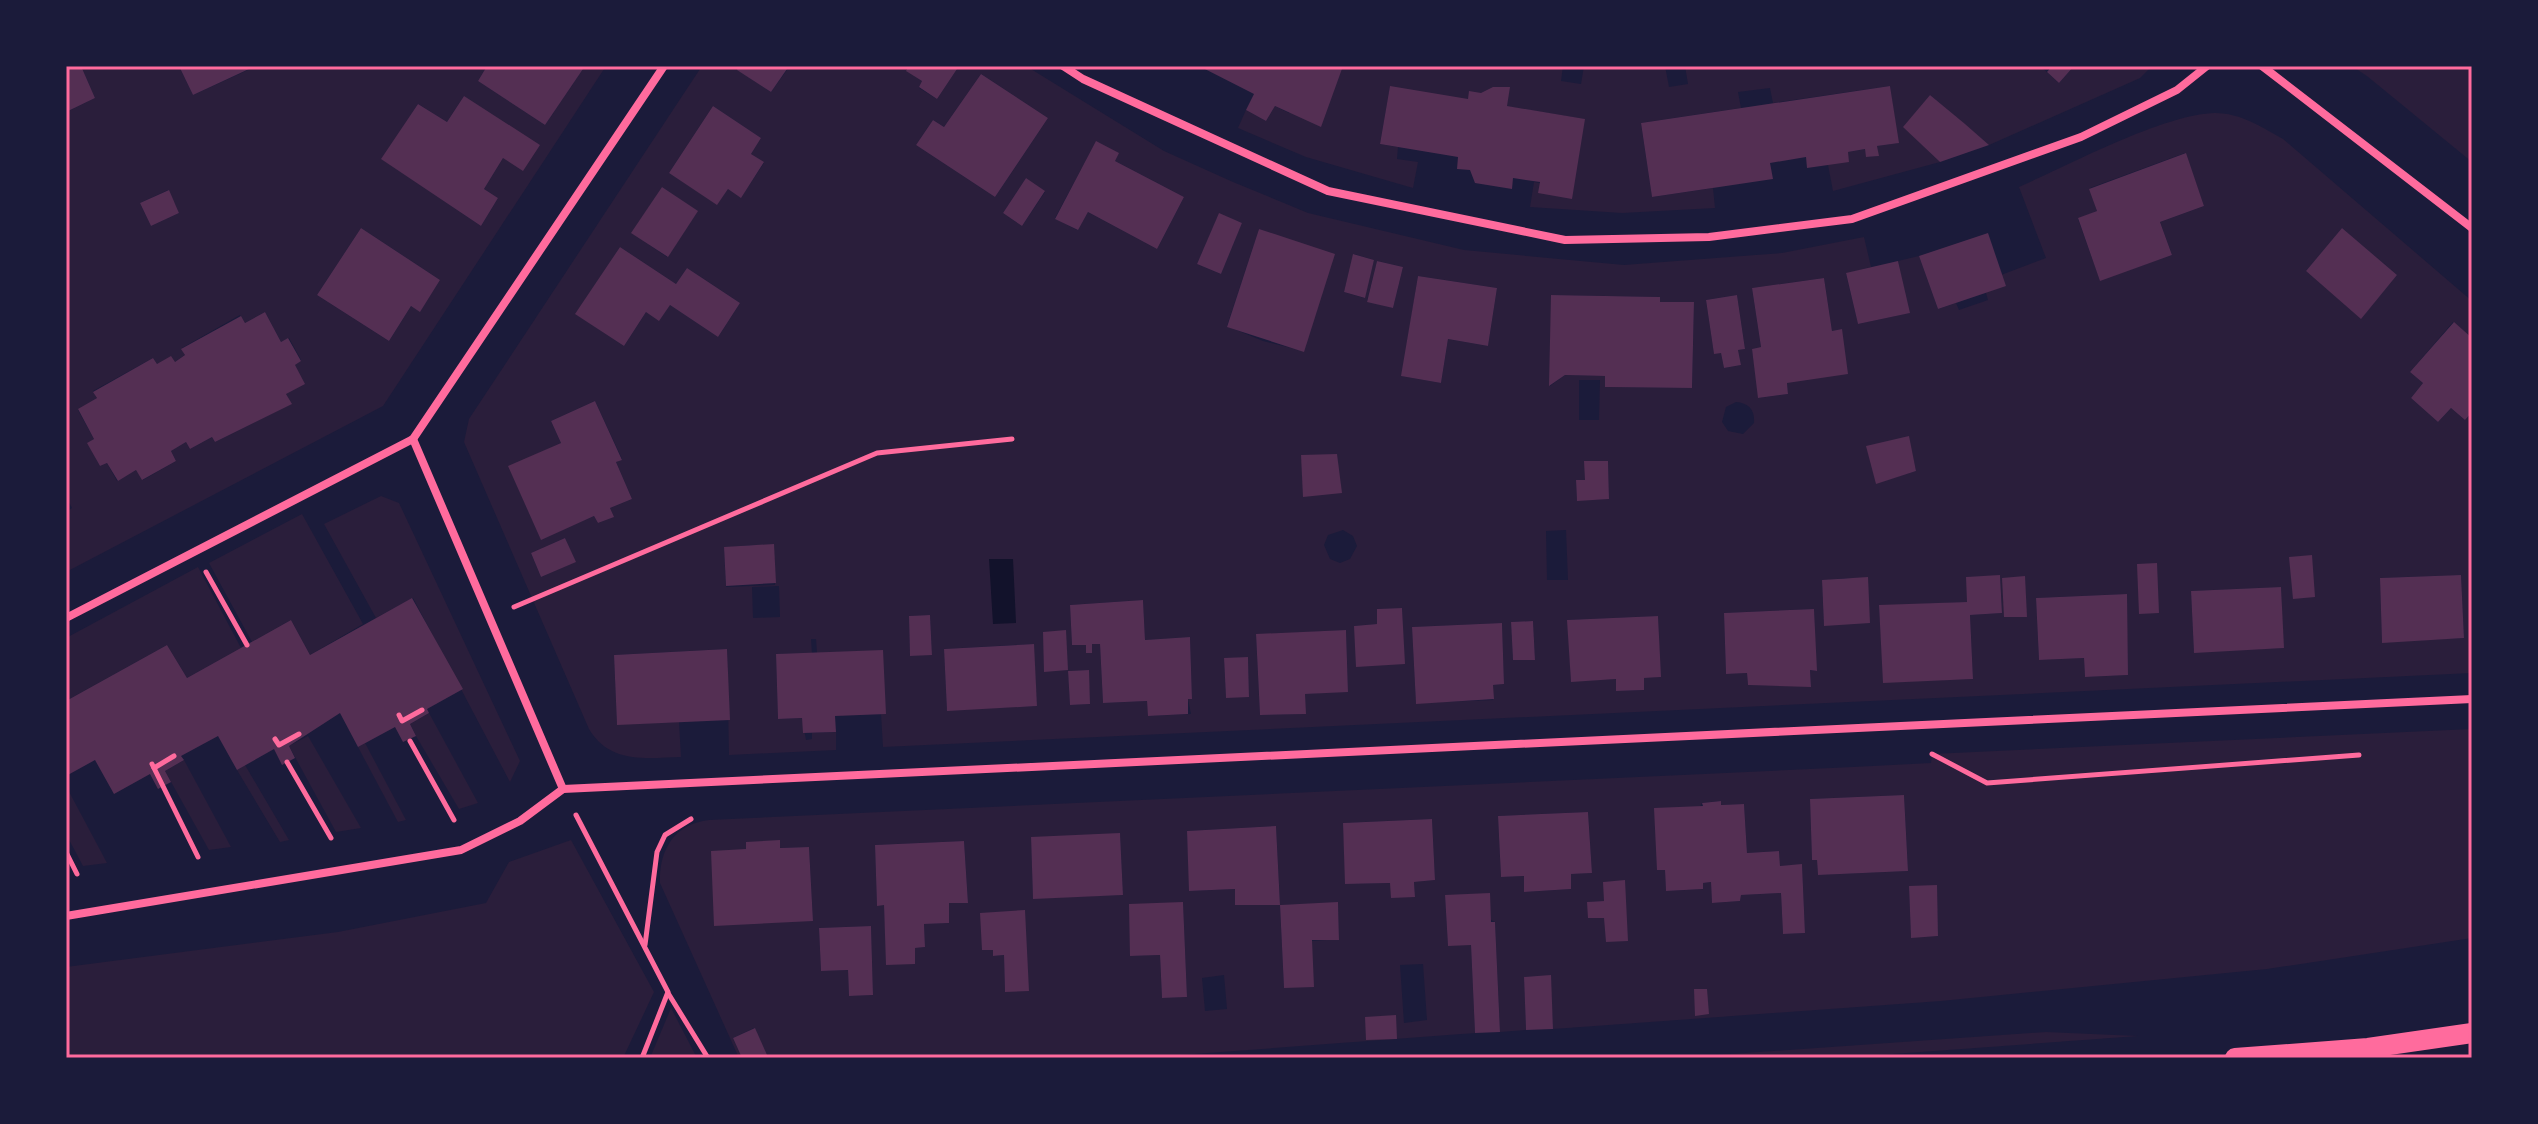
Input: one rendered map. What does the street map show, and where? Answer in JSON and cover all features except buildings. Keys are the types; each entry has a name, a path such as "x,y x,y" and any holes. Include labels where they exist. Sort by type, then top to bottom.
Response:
{"main road":[{"path":"2235,1058 2368,1048 2472,1033"}],"street":[{"path":"66,618 413,439 664,66"},
{"path":"1063,66 1083,79 1328,191 1565,240 1709,237 1852,219 2081,137 2177,90 2207,66"},
{"path":"2262,66 2472,228"},
{"path":"413,439 563,789"},
{"path":"66,916 461,850 520,821 563,789 2472,699"}],"path":[{"path":"491,617 877,453 1012,439"},
{"path":"210,579 247,645"},
{"path":"399,715 402,721 422,710"},
{"path":"275,739 279,745 299,734"},
{"path":"410,741 454,820"},
{"path":"1932,754 1987,783 2359,755"},
{"path":"174,756 153,766 198,857"},
{"path":"287,762 331,838"},
{"path":"563,789 668,992 708,1058"},
{"path":"644,947 657,852 665,835 691,819"},
{"path":"66,852 77,874"},
{"path":"642,1058 668,992"}],"shaded area":[{"path":"81,66 167,66 169,69 179,66 193,95 248,70 247,66 487,66 478,81 545,125 583,69 579,66 606,66 383,406 66,572 66,512 72,508 66,497 69,486 66,480 66,112 95,98","holes":["464,96 503,158 484,189 498,198 481,226 382,159 418,104 447,122","168,190 179,213 151,226 140,203","361,228 440,280 420,311 411,306 389,341 317,295","265,312 281,342 289,338 301,360 295,365 286,394 291,404 215,442 212,437 190,449 186,442 171,451 176,461 143,480 136,470 117,481 107,463 100,466 88,443 94,439 78,410 97,398 93,391 153,358 157,364 175,362 185,355 182,348 240,315 245,323"]},
{"path":"702,66 739,66 738,70 771,92 787,70 783,66 909,66 907,71 922,81 919,88 937,99 959,66 1026,66 1164,151 1233,182 1308,213 1464,250 1624,265 1782,253 1864,237 1871,267 1846,274 1858,324 1909,313 1898,261 1919,256 1938,309 1956,303 1959,310 1988,300 1986,293 2001,275 2046,258 2019,187 2170,122 2215,113 2233,115 2283,139 2472,301 2472,338 2453,322 2410,372 2423,383 2411,398 2438,422 2451,408 2465,420 2472,412 2472,673 883,747 881,714 817,653 816,639 811,639 812,653 776,654 778,719 802,718 806,740 812,739 812,733 836,732 836,750 729,755 727,649 614,655 617,724 679,722 681,757 629,756 607,748 589,729 464,442 469,419","holes":["981,74 1048,118 995,197 916,145 933,120 944,127","713,106 761,138 751,154 764,163 741,197 728,189 717,204 669,173","1096,142 1115,161 1184,197 1157,249 1088,212 1077,230 1055,218","2185,153 2204,206 2160,222 2172,255 2100,280 2078,219 2097,211 2090,188","1026,178 1045,192 1022,226 1003,213","662,187 697,211 667,257 632,233","1219,214 1242,223 1221,274 1197,264","2342,228 2397,275 2361,318 2306,271","1259,229 1304,351 1263,341 1227,326","620,247 676,284 687,268 740,303 718,337 670,305 646,312 624,346 576,314","1354,254 1374,260 1364,298 1344,292","1377,261 1403,267 1393,308 1367,301","1418,276 1497,288 1488,346 1448,339 1441,383 1402,376","1824,278 1832,331 1842,329 1787,383 1788,394 1759,398 1752,349 1761,347 1752,288","1552,295 1659,297 1660,302 1694,303 1692,388 1606,387 1605,376 1565,375 1550,386","1737,295 1745,349 1738,350 1741,365 1724,368 1721,353 1714,353 1706,300","1579,380 1600,380 1599,420 1579,420","595,401 622,459 616,462 632,499 610,508 613,517 598,523 594,516 541,539 509,467 561,443 551,421","1736,402 1748,406 1753,414 1754,423 1743,434 1728,431 1722,422 1726,407","1908,436 1916,471 1877,483","1608,461 1609,499 1577,500 1576,480 1585,480 1585,462","1343,530 1353,536 1357,546 1350,559 1340,563 1330,559 1324,545 1328,535","1566,530 1568,580 1547,580 1546,531","565,538 575,562 541,577 531,553","773,545 775,585 726,587 724,548","2461,575 2464,638 2382,642 2380,578","2000,576 2002,613 1970,615 1973,679 1884,682 1879,606 1967,602 1967,577","1845,578 1868,578 1824,625 1822,581","779,586 780,617 753,618 752,587","2281,587 2283,648 2194,652 2191,591","2126,594 2128,675 2085,677 2084,658 2039,660 2036,598","1143,600 1145,640 1190,637 1192,699 1188,699 1191,714 1149,716 1147,701 1103,703 1100,644 1092,644 1092,653 1086,653 1086,645 1072,645 1070,605","1402,608 1404,664 1354,626 1377,624 1377,609","1814,609 1816,671 1810,670 1811,686 1748,685 1747,673 1726,674 1724,613","930,615 932,654 910,656 909,616","1658,616 1660,677 1644,678 1644,690 1617,691 1616,679 1571,681 1568,620","1533,621 1535,659 1513,660 1511,622","1502,623 1504,684 1493,685 1493,700 1416,703 1412,627","1346,630 1348,691 1305,694 1305,714 1260,715 1256,635","1033,644 1037,706 947,710 944,649","1248,657 1249,697 1226,697 1224,659","1088,670 1090,704 1070,705 1068,671"]},
{"path":"1343,66 1563,66 1561,81 1581,84 1584,66 1665,66 1669,87 1688,84 1685,66 2040,66 2059,83 2074,66 2152,66 2140,78 1989,145 1930,95 1904,127 1940,162 1833,191 1828,165 1848,152 1865,149 1867,157 1878,156 1877,146 1898,143 1890,86 1773,103 1770,88 1738,92 1741,108 1641,123 1652,197 1713,188 1715,208 1622,213 1530,207 1534,182 1553,185 1584,119 1390,87 1380,144 1398,147 1397,159 1418,162 1413,188 1306,157 1238,128 1246,110 1266,121 1275,106 1289,113"},
{"path":"2352,66 2472,66 2472,162 2367,76"},
{"path":"381,496 399,503 520,761 510,782 413,598 376,618 324,524"},
{"path":"302,514 363,624 310,655 291,620 252,642 209,563"},
{"path":"989,559 1013,559 1016,623 993,624"},
{"path":"198,567 241,648 187,678 167,645 66,701 66,638"},
{"path":"429,713 478,803 459,809 416,736 410,724"},
{"path":"2472,729 2472,938 2267,969 1941,1001 1553,1029 1550,976 1524,977 1526,1030 1500,1032 1495,922 1445,896 1448,945 1471,945 1475,1033 1141,1058 760,1058 766,1055 754,1028 733,1038 742,1058 739,1058 660,883 662,860 671,841 686,827 709,820 1931,763 1932,754","holes":["1904,795 1908,871 1818,875 1817,860 1812,860 1810,799","1720,801 1721,805 1744,804 1747,853 1779,851 1780,866 1802,865 1805,933 1783,934 1781,893 1741,895 1740,901 1712,903 1711,882 1703,883 1703,889 1666,891 1665,870 1702,803","1588,812 1592,873 1571,874 1571,889 1525,892 1524,876 1501,877 1498,816","1432,819 1435,880 1414,882 1415,896 1390,883 1346,884 1343,823","1276,826 1280,904 1236,905 1235,889 1190,891 1187,831","1120,834 1123,895 1033,898 1031,838","964,841 968,902 949,903 949,923 924,924 925,947 915,948 887,965 884,905 877,905 875,845","809,847 813,921 746,849","1624,881 1604,918 1588,918 1588,902 1604,901 1604,882","1909,886 1936,886 1938,936 1911,937","1183,902 1187,997 1162,998 1160,955 1130,956","1338,903 1339,939 1312,941 1284,988 1280,905","1025,910 1005,992 1004,955 994,956 993,950 982,950","871,926 873,995 849,996 848,970 821,971 819,928","1423,964 1427,1020 1404,1023 1400,965","1224,975 1227,1009 1205,1011 1202,978"]},
{"path":"308,736 361,828 336,832 289,746"},
{"path":"365,743 406,820 398,822 358,747"},
{"path":"184,760 231,847 209,850 165,771"},
{"path":"245,765 289,840 280,842 237,770"},
{"path":"66,786 107,863 83,866 66,834"},
{"path":"571,840 654,992 623,1058 66,1058 66,967 338,932 486,903 509,862"},
{"path":"671,1008 697,1058 650,1058"},
{"path":"2046,1032 2138,1036 1838,1058 1674,1058"}]}
